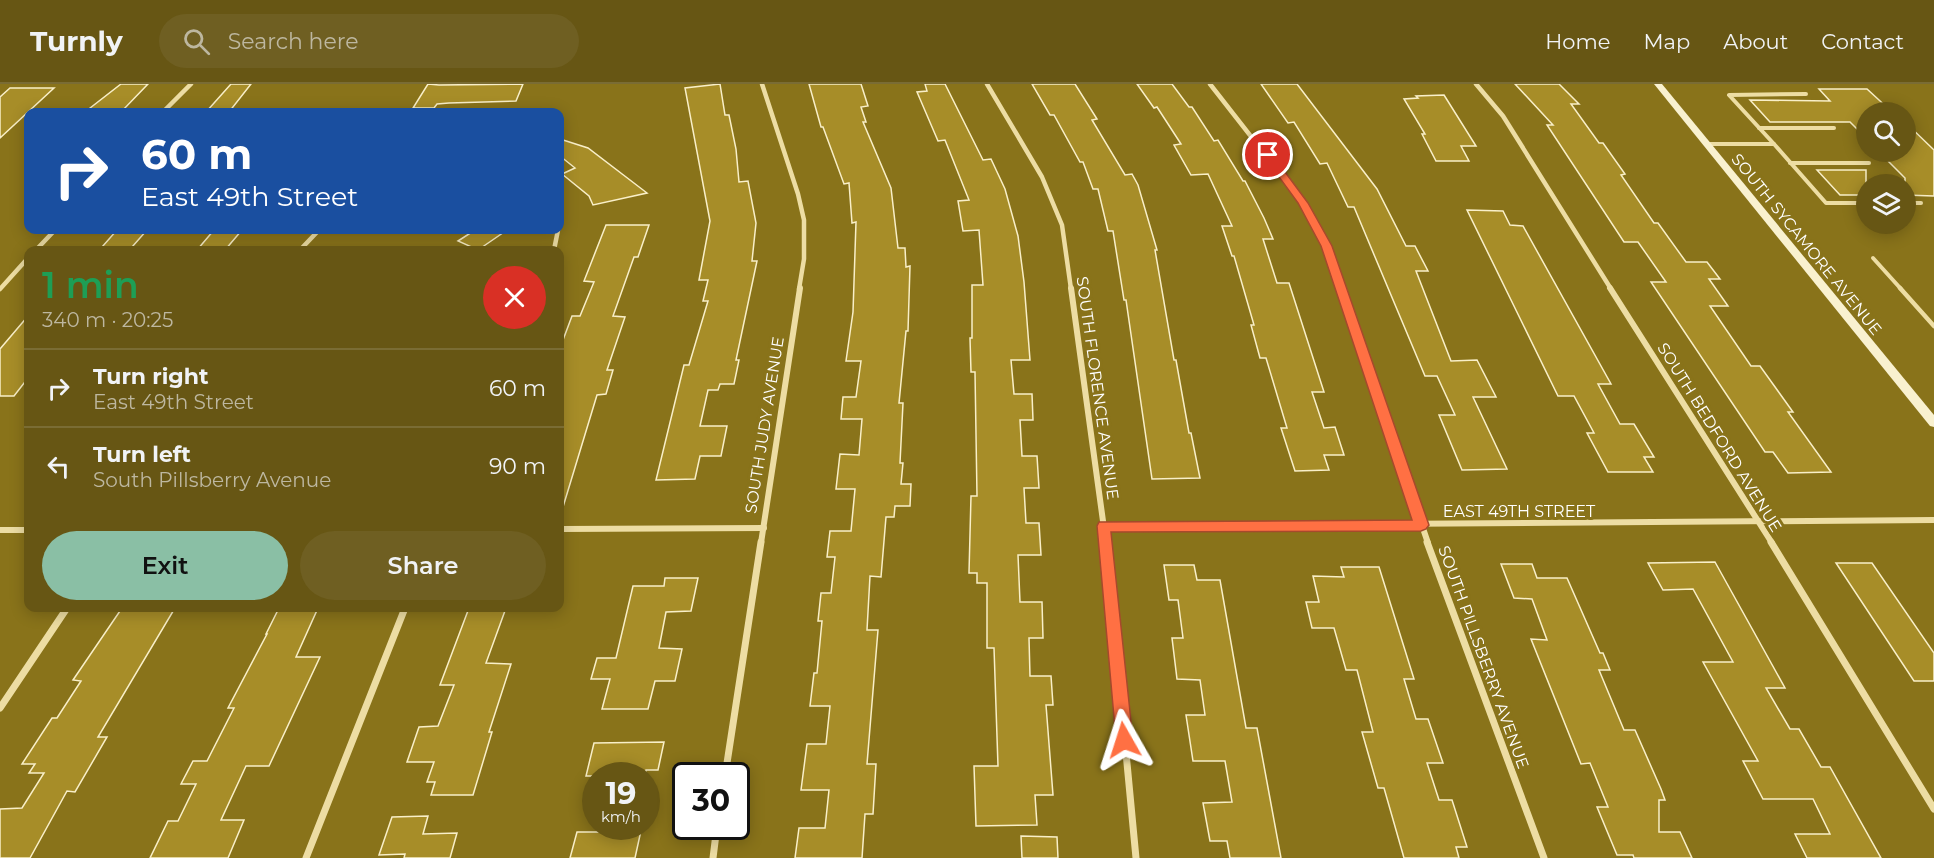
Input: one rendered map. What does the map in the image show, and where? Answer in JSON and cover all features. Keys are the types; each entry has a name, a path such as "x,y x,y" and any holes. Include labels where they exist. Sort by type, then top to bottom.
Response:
{"main road":[{"name":"SOUTH SYCAMORE AVENUE","path":"1658,84 1934,423"}],"street":[{"path":"167,108 191,84"},
{"name":"SOUTH JUDY AVENUE","path":"727,762 804,249 804,220 798,194 762,84"},
{"name":"SOUTH FLORENCE AVENUE","path":"987,84 1042,177 1062,225 1104,526 1136,858"},
{"name":"SOUTH PILLSBERRY AVENUE","path":"1210,84 1280,171 1303,203 1327,246 1421,525 1544,858"},
{"name":"SOUTH BEDFORD AVENUE","path":"1476,84 1503,116 1521,148 1759,522 1934,809"},
{"path":"40,246 51,234"},
{"path":"304,246 315,234"},
{"path":"0,289 24,262"},
{"name":"EAST 49TH STREET","path":"1104,526 1934,520"},
{"path":"564,529 764,528"},
{"path":"0,530 24,530"},
{"path":"0,708 64,612"},
{"path":"306,858 403,612"},
{"path":"712,858 715,840"}],"lane":[{"path":"1806,94 1729,95 1826,203 1856,203"},
{"path":"1759,128 1834,128"},
{"path":"1707,144 1774,144"},
{"path":"1790,163 1869,163"},
{"path":"1873,258 1934,326"}],"building":[{"path":"121,84 148,84 125,108 90,108"},
{"path":"231,84 251,84 232,108 210,108"},
{"path":"428,84 523,84 516,101 449,103 437,104 434,108 413,108"},
{"path":"720,84 725,115 729,115 736,149 739,182 748,181 756,223 752,261 757,261 736,360 739,360 734,384 720,384 718,390 708,390 700,426 727,426 721,456 700,456 695,479 656,480 684,365 689,365 708,301 703,301 708,280 699,280 710,221 685,88"},
{"path":"809,84 861,84 868,106 861,107 866,122 863,122 891,188 898,248 905,248 906,267 910,266 908,331 906,331 899,403 903,403 901,484 911,484 910,506 895,506 894,517 886,517 881,577 870,576 867,630 878,630 867,764 876,764 873,814 865,814 862,858 795,858 799,828 825,828 829,790 801,790 807,744 826,744 830,706 810,706 814,673 817,673 822,621 818,621 821,593 831,593 835,557 827,557 830,531 851,531 855,489 836,489 840,454 859,455 862,419 841,419 843,397 856,397 861,361 846,361 853,312 856,222 852,223 849,183 844,184 823,127 821,127"},
{"path":"925,84 945,84 983,160 991,159 1005,189 1018,236 1030,360 1011,360 1014,394 1032,394 1033,420 1020,420 1022,456 1037,456 1039,488 1024,488 1026,523 1039,523 1041,555 1018,555 1020,602 1042,602 1043,638 1029,638 1030,676 1051,676 1053,705 1046,705 1053,795 1035,795 1037,825 976,826 974,766 998,766 994,648 987,648 987,583 977,583 977,573 969,573 971,496 977,496 975,372 971,372 970,338 972,338 972,285 983,285 979,230 963,231 958,201 969,200 945,140 938,141 917,92 927,91"},
{"path":"1032,84 1075,84 1097,119 1092,120 1125,175 1132,174 1138,185 1157,250 1155,250 1174,360 1176,360 1189,433 1191,433 1200,478 1152,479 1126,300 1124,300 1113,231 1108,231 1098,189 1093,189 1083,162 1080,162 1054,115 1050,115"},
{"path":"1137,84 1172,84 1189,107 1192,107 1214,141 1218,140 1245,181 1264,218 1273,239 1263,239 1277,283 1289,283 1324,392 1312,392 1324,428 1335,427 1344,455 1324,455 1329,470 1295,471 1281,428 1287,428 1266,358 1260,358 1251,325 1254,325 1234,256 1232,256 1222,226 1232,226 1208,174 1191,175 1174,145 1181,144 1157,107 1154,108"},
{"path":"1261,84 1297,84 1377,189 1406,246 1415,246 1428,271 1416,271 1451,361 1477,360 1496,397 1473,397 1507,469 1462,470 1439,415 1455,415 1437,376 1425,376 1354,207 1348,207 1327,163 1320,164 1294,122 1288,123"},
{"path":"1515,84 1559,84 1579,104 1571,104 1625,174 1621,175 1654,223 1658,223 1686,262 1707,262 1720,279 1709,279 1728,306 1710,306 1751,366 1760,366 1793,412 1788,412 1831,472 1788,473 1773,452 1765,452 1651,282 1666,282 1638,242 1624,242 1547,125 1553,125"},
{"path":"10,88 54,88 32,108 24,108 24,116 0,138 0,97"},
{"path":"1819,89 1867,89 1881,102 1856,102 1856,128 1850,122 1770,122 1750,100 1830,101"},
{"path":"1444,95 1476,146 1461,146 1469,161 1436,161 1422,134 1425,134 1404,99"},
{"path":"1916,133 1934,150 1934,196 1916,195 1916,174 1901,174 1889,162 1916,162"},
{"path":"564,140 588,148 647,193 593,205 589,196 564,176 564,173 575,168 564,159"},
{"path":"1817,170 1866,170 1866,174 1856,174 1856,195 1840,195"},
{"path":"1467,210 1503,211 1510,225 1523,226 1611,384 1598,384 1620,424 1634,424 1654,457 1644,457 1653,472 1608,472 1587,433 1594,433 1574,396 1558,396"},
{"path":"606,225 649,225 638,257 634,257 613,316 625,317 607,370 613,370 606,394 597,395 564,504 564,337 572,316 580,316 594,282 584,281"},
{"path":"113,234 143,234 133,246 103,246"},
{"path":"211,234 239,234 228,246 200,246"},
{"path":"469,234 501,234 484,246 469,246 458,241"},
{"path":"24,321 24,383 14,396 0,396 0,349"},
{"path":"1715,562 1785,688 1766,688 1790,729 1799,729 1821,767 1830,767 1881,858 1807,858 1795,834 1830,834 1813,799 1763,799 1743,761 1758,761 1703,662 1733,662 1693,589 1663,590 1648,563"},
{"path":"1836,563 1872,563 1934,653 1934,681 1914,681"},
{"path":"1501,564 1532,564 1537,578 1567,578 1600,653 1603,653 1610,670 1599,670 1624,730 1635,730 1665,800 1659,800 1659,832 1680,832 1692,858 1634,858 1633,855 1617,855 1597,807 1608,807 1590,763 1581,764 1531,639 1547,640 1532,599 1514,598"},
{"path":"1164,565 1194,565 1197,580 1220,580 1246,728 1257,728 1281,858 1230,858 1227,841 1210,841 1203,803 1232,802 1225,761 1193,761 1186,715 1205,715 1200,680 1177,679 1172,638 1183,638 1178,600 1169,600"},
{"path":"1341,567 1379,567 1414,679 1404,679 1416,719 1428,719 1443,763 1427,763 1439,800 1452,800 1467,847 1456,847 1459,858 1404,858 1384,788 1378,788 1362,732 1373,732 1357,670 1346,670 1334,628 1312,628 1306,602 1319,602 1313,576 1344,577"},
{"path":"665,578 698,578 691,611 666,612 659,648 682,649 675,681 655,681 648,709 602,709 610,679 591,679 597,658 616,658 633,586 664,586"},
{"path":"119,612 173,612 98,737 107,737 75,792 67,791 30,858 0,858 0,809 22,808 44,773 29,773 35,764 22,764 52,718 57,718 81,681 73,680"},
{"path":"277,612 316,612 296,657 320,657 269,766 246,766 221,820 244,820 228,858 150,858 168,821 178,821 196,784 181,784 193,761 207,761 234,708 228,708"},
{"path":"467,612 505,612 486,663 511,664 489,732 492,732 473,795 431,795 435,782 427,782 434,762 407,762 419,727 438,726 454,685 440,685"},
{"path":"664,742 660,762 589,762 594,743"},
{"path":"428,816 423,834 457,833 450,858 404,858 405,854 379,855 392,817"},
{"path":"577,832 582,832 582,840 639,840 635,858 570,858"},
{"path":"1021,836 1057,837 1058,858 1022,858"}],"route":[{"path":"1124,740 1104,526 1421,525 1327,246 1303,203 1268,155"}]}
